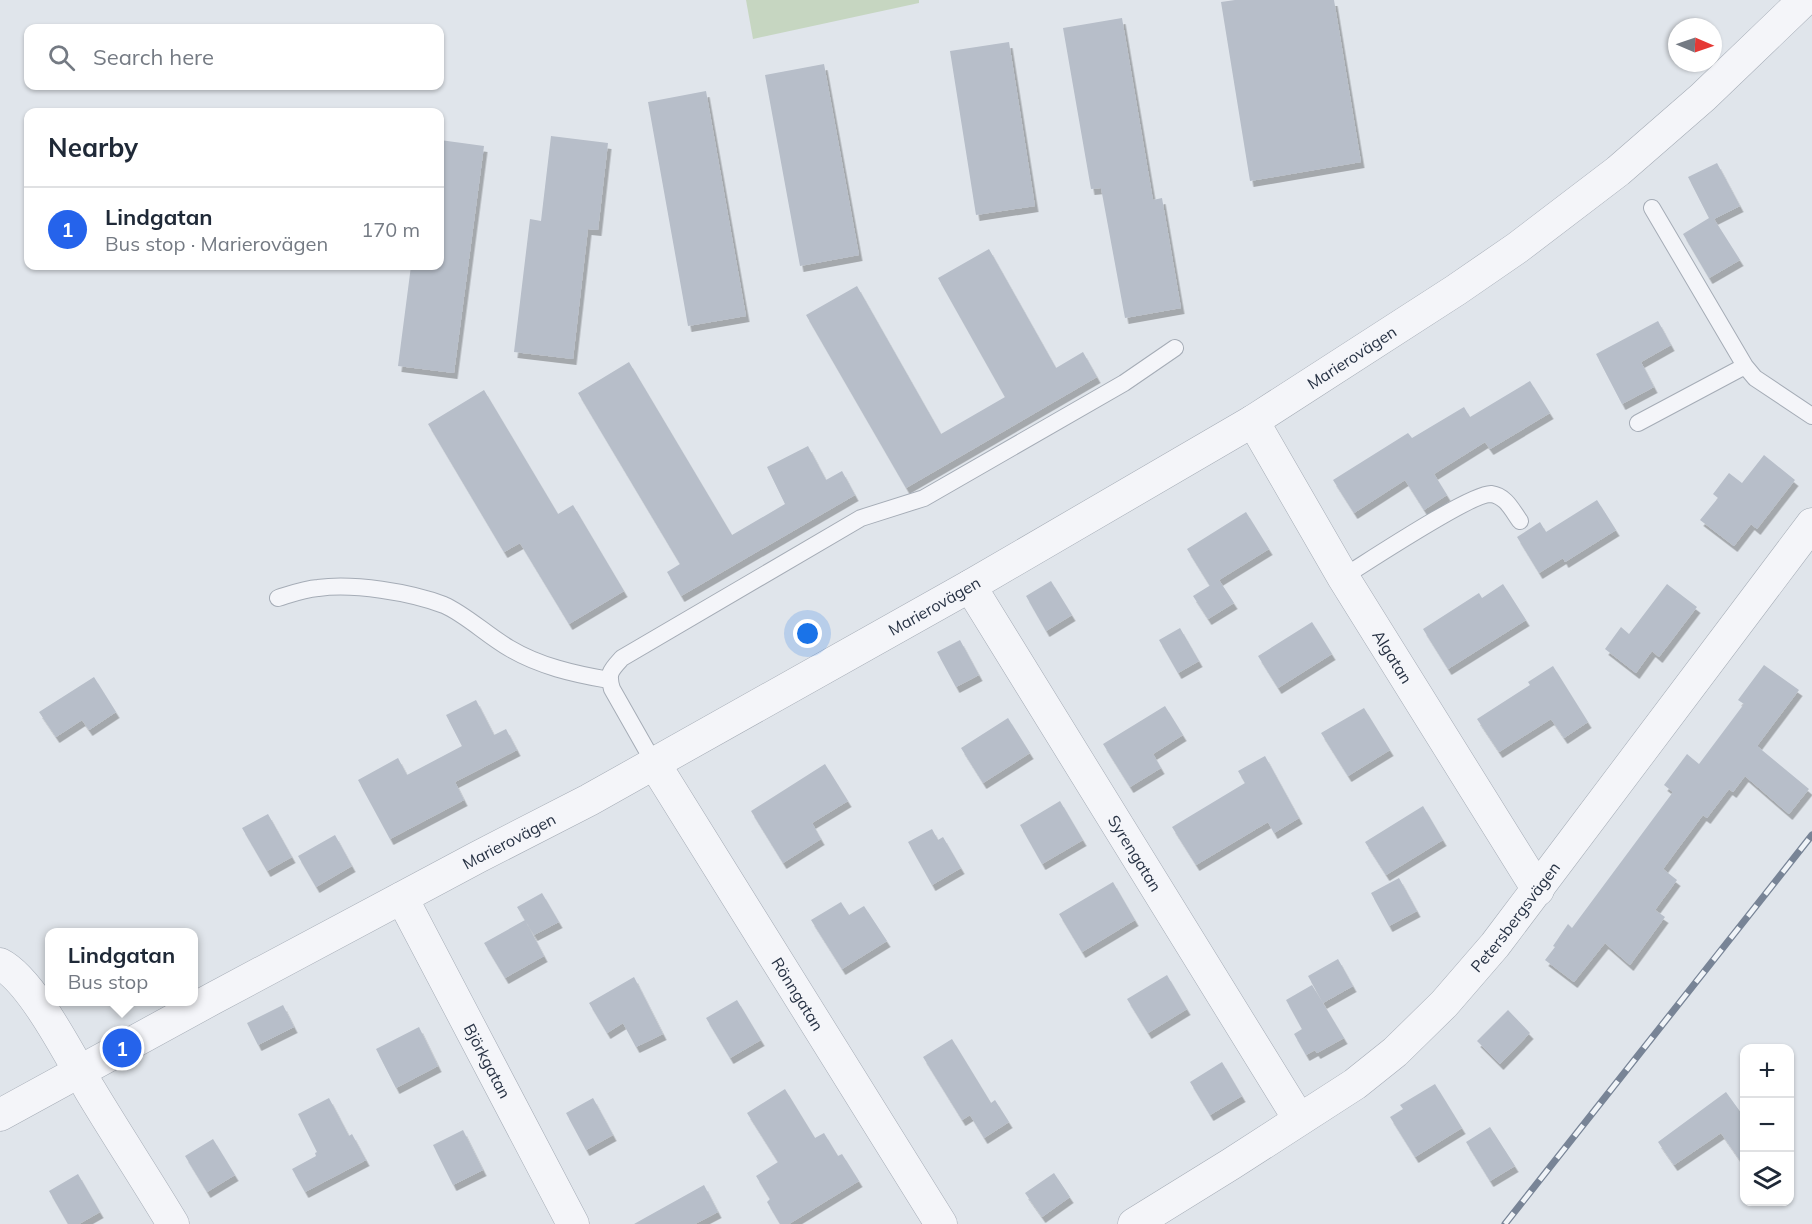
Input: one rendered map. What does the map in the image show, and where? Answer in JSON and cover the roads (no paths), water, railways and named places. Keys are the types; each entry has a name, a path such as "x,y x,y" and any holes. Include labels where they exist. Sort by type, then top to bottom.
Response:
{"street":[{"name":"Marierovägen","path":"0,1115 478,857 590,800 970,586 1253,422 1456,290 1517,248 1618,171 1703,97 1804,0"},
{"name":"Algatan","path":"1253,422 1343,577 1538,890"},
{"name":"Petersbergsvägen","path":"1134,1224 1355,1084 1395,1052 1444,1004 1496,945 1812,524"},
{"name":"Syrengatan","path":"970,586 1299,1119"},
{"name":"Rönngatan","path":"654,763 941,1224"},
{"name":"Björkgatan","path":"402,898 573,1224"},
{"path":"0,964 9,968 28,990 173,1224"}],"lane":[{"path":"1652,208 1745,366 1755,378 1812,416"},
{"path":"654,763 609,680 611,669 621,658 861,518 924,498 1124,383 1175,348"},
{"path":"1638,423 1745,366"},
{"path":"1343,577 1457,507 1481,495 1491,494 1503,498 1520,521"},
{"path":"278,598 316,588 341,586 365,588 432,601 446,606 509,648 531,659 609,680"}],"railway":[{"path":"1505,1224 1812,835"}],"place":[{"name":"Lindgatan","path":"122,1048"}]}
